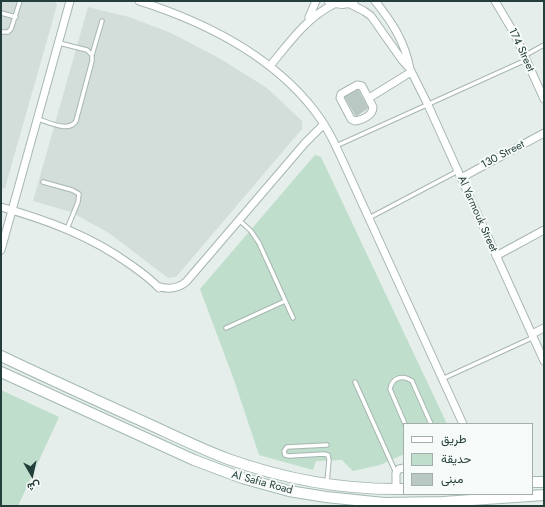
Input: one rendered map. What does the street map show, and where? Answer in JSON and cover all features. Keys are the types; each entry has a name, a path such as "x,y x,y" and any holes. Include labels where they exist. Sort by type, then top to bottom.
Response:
{"main road":[{"name":"Al Safia Road","path":"1,356 228,459 291,477 327,484 400,489"},
{"name":"Al Safia Road","path":"1,372 194,460 242,478 289,491 326,497 384,503 443,502 544,495"},
{"path":"289,491 287,485 291,477"}],"street":[{"path":"1,250 70,1"},
{"path":"139,1 207,27 229,39 270,66 293,87 324,124 336,146 463,423"},
{"path":"307,22 316,1"},
{"name":"Al Yarmouk Street","path":"375,1 389,19 401,39 410,70"},
{"name":"174 Street","path":"495,1 514,33 544,99"},
{"path":"270,66 307,22 331,2 345,5 353,2"},
{"name":"Al Yarmouk Street","path":"353,2 370,16 410,70 458,170 544,361"},
{"path":"369,98 410,70"},
{"path":"357,85 362,86 369,98 373,107 372,113 356,121 351,119 340,98 341,94 357,85"},
{"path":"1,207 67,229 92,241 122,258 164,291 177,292 184,287 305,143 324,124"},
{"name":"130 Street","path":"461,178 544,133"},
{"path":"496,256 544,230"},
{"path":"533,336 544,328"},
{"path":"400,489 396,473 399,469 403,468"}],"lane":[{"path":"1,32 8,32 11,29 20,1"},
{"path":"1,12 16,17"},
{"path":"38,119 67,127 74,124 102,21"},
{"path":"59,43 87,50 92,55"},
{"path":"336,146 428,105 525,58 544,44"},
{"path":"369,218 458,170"},
{"path":"43,182 72,190 79,194 78,202 67,229"},
{"path":"239,220 251,231 259,243 293,318"},
{"path":"226,328 285,301"},
{"path":"442,379 533,336"},
{"path":"405,423 390,390 391,384 394,380 403,377 412,381 431,423"},
{"path":"356,382 396,473"},
{"path":"327,445 287,447 284,451 285,455 289,456 328,455 327,484"}],"shaded area":[{"path":"1,1 55,1 57,5 5,188 1,189"},
{"path":"88,7 129,17 171,33 219,58 267,88 302,121 302,129 176,277 168,278 109,233 71,212 33,201"}],"green space":[{"path":"315,155 321,157 447,423 403,423 403,454 380,465 353,471 342,460 316,461 313,470 259,455 234,380 200,289"},
{"path":"1,390 59,417 18,506 1,506"}],"building":[{"path":"358,90 368,108 356,116 345,97"}]}
